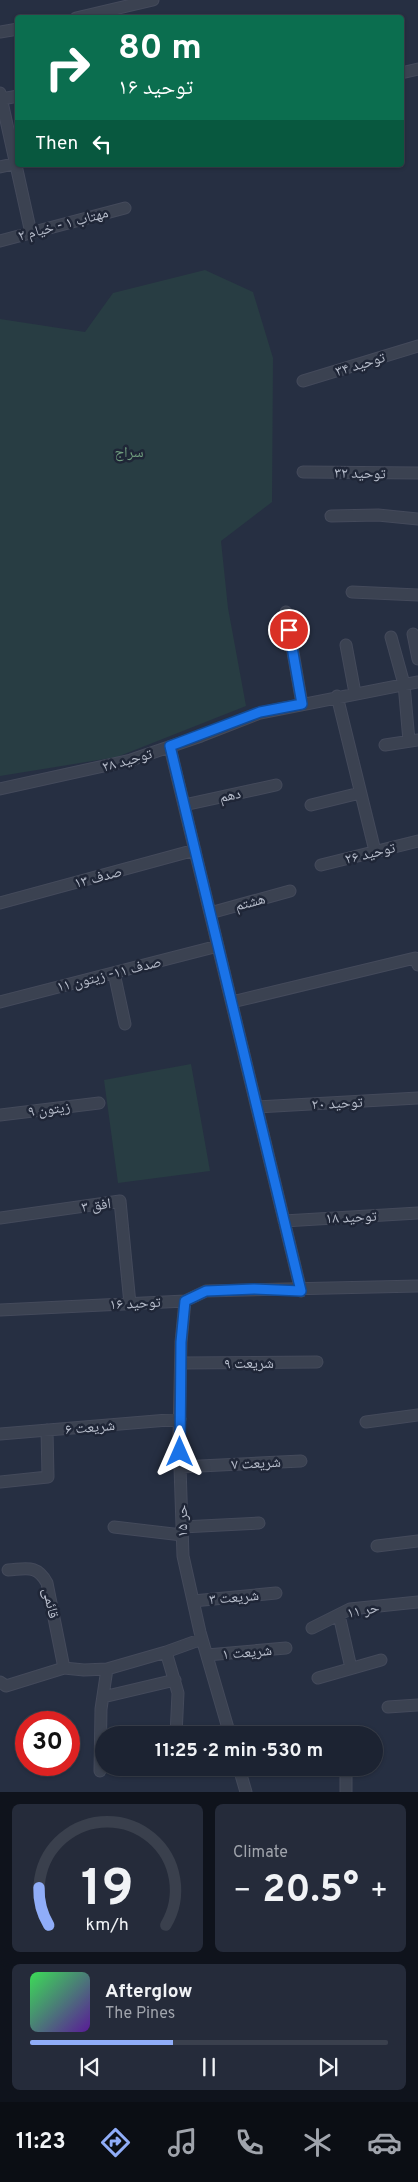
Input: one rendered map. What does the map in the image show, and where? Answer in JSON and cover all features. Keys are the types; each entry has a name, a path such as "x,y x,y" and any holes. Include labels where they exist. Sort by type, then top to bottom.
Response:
{"street":[{"path":"89,15 153,0"},
{"path":"0,32 15,30"},
{"path":"404,72 418,69"},
{"path":"15,96 1,96 15,155"},
{"path":"0,167 15,163"},
{"path":"18,167 31,233"},
{"name":"مهتاب ۱ - خیام ۲","path":"0,241 125,208"},
{"name":"توحید ۳۴","path":"303,381 418,346"},
{"name":"توحید ۳۲","path":"303,472 418,473"},
{"path":"331,516 378,516 418,519"},
{"path":"352,592 418,595"},
{"path":"286,612 302,704"},
{"path":"413,634 418,659"},
{"path":"385,745 413,740 404,684 391,638"},
{"path":"346,645 355,693"},
{"name":"توحید ۲۸","path":"0,789 131,760 260,712 418,682"},
{"path":"337,696 375,852"},
{"path":"170,746 301,1291"},
{"name":"دهم","path":"184,805 276,785"},
{"path":"311,804 360,793"},
{"name":"توحید ۲۶","path":"321,864 418,841"},
{"name":"صدف ۱۳","path":"0,903 195,850"},
{"name":"هشتم","path":"210,913 290,891"},
{"name":"صدف ۱۱- زیتون ۱۱","path":"0,1002 218,946"},
{"path":"232,1002 417,962"},
{"path":"114,973 125,1024"},
{"name":"توحید ۲۰","path":"257,1107 418,1098"},
{"name":"زیتون ۹","path":"0,1115 99,1103"},
{"name":"افق ۳","path":"0,1218 120,1201 130,1304"},
{"name":"توحید ۱۸","path":"284,1221 418,1213"},
{"name":"توحید ۱۶","path":"0,1310 185,1301 206,1291 254,1289 301,1291 418,1286"},
{"name":"حر ۱۵","path":"185,1301 180,1419 182,1556 202,1639 228,1726"},
{"name":"شریعت ۹","path":"181,1363 317,1362"},
{"path":"366,1422 418,1415"},
{"name":"شریعت ۶","path":"0,1434 180,1419"},
{"path":"0,1482 48,1478 47,1430"},
{"name":"شریعت ۷","path":"180,1467 301,1461"},
{"path":"114,1527 182,1531 260,1524"},
{"path":"377,1546 418,1541"},
{"name":"قائمی","path":"8,1570 34,1569 41,1572 44,1578 64,1668"},
{"name":"شریعت ۳","path":"193,1601 276,1593"},
{"name":"حر ۱۱","path":"312,1628 350,1609 418,1602"},
{"path":"339,1615 351,1668"},
{"path":"0,1682 6,1686 64,1668 84,1670 107,1669 166,1652 202,1639"},
{"name":"شریعت ۱","path":"208,1655 286,1648"},
{"path":"166,1652 178,1693 176,1726"},
{"path":"318,1678 381,1660"},
{"path":"102,1726 103,1696 107,1669"},
{"path":"103,1696 175,1680"},
{"path":"388,1707 418,1705"},
{"path":"241,1776 246,1792"},
{"path":"346,1776 346,1792"}],"green space":[{"name":"سراج","path":"205,270 253,292 273,358 272,502 221,541 228,608 246,706 117,757 0,776 0,319 85,332 113,293"},
{"path":"191,1064 210,1171 118,1183 104,1080"}],"route":[{"path":"180,1452 181,1342 185,1301 206,1291 254,1289 301,1291 170,746 202,736 260,712 302,704 289,630"}]}
